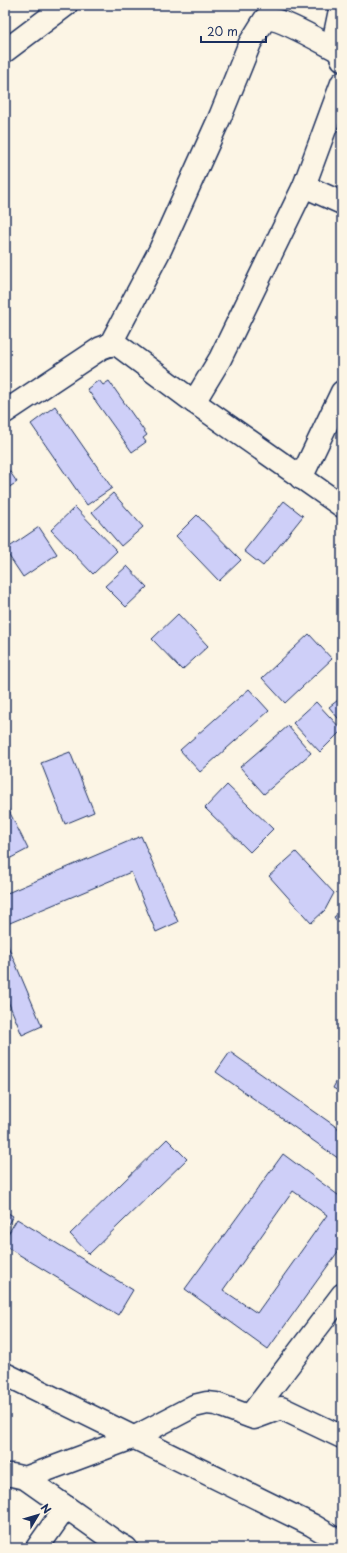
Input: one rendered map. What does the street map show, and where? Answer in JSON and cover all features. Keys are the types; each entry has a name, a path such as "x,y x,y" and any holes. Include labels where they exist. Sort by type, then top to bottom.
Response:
{"street":[{"path":"5,51 66,5"},
{"path":"340,55 334,39 342,5"},
{"path":"110,345 160,250 220,116 250,43 265,19 270,18 285,24 340,55"},
{"path":"194,402 220,359 304,186 342,84"},
{"path":"304,186 342,203"},
{"path":"5,412 101,348 115,343 194,402 342,506"},
{"path":"302,478 342,392"},
{"path":"250,1416 342,1295"},
{"path":"5,1374 312,1525 342,1543"},
{"path":"15,1476 135,1437 194,1406 207,1403 216,1404 254,1418 261,1417 274,1410 282,1408 341,1434"},
{"path":"15,1476 66,1507 126,1548"},
{"path":"37,1548 66,1507"}],"building":[{"path":"99,380 103,385 109,381 147,435 143,438 146,442 132,452 87,389"},
{"path":"55,406 112,488 87,505 31,424"},
{"path":"5,465 17,482 5,490"},
{"path":"113,493 143,527 121,546 92,512"},
{"path":"284,501 303,516 263,566 244,551"},
{"path":"75,507 117,551 93,574 51,530"},
{"path":"197,515 241,560 219,581 176,536"},
{"path":"39,527 57,554 23,577 5,550"},
{"path":"127,566 147,587 126,607 105,586"},
{"path":"178,614 208,646 182,670 152,639"},
{"path":"309,634 332,659 285,703 262,678"},
{"path":"249,689 269,711 200,772 180,750"},
{"path":"342,697 342,723 329,707"},
{"path":"316,702 342,730 320,752 293,723"},
{"path":"288,726 311,753 264,794 240,767"},
{"path":"70,752 94,812 65,824 41,763"},
{"path":"227,785 273,829 250,852 205,808"},
{"path":"5,803 28,849 5,861"},
{"path":"141,836 178,922 156,932 131,872 5,925 5,894"},
{"path":"296,852 334,893 325,910 311,923 269,876"},
{"path":"342,911 342,928 334,917"},
{"path":"5,939 42,1026 22,1035 5,994"},
{"path":"230,1052 342,1131 342,1161 216,1072"},
{"path":"342,1071 342,1093 333,1088"},
{"path":"167,1139 187,1159 89,1254 70,1234"},
{"path":"283,1154 342,1198 342,1246 268,1349 185,1289","holes":["293,1191 327,1215 257,1313 223,1290"]},
{"path":"5,1211 13,1216 5,1229"},
{"path":"17,1219 133,1290 118,1315 5,1246 5,1239"}]}
